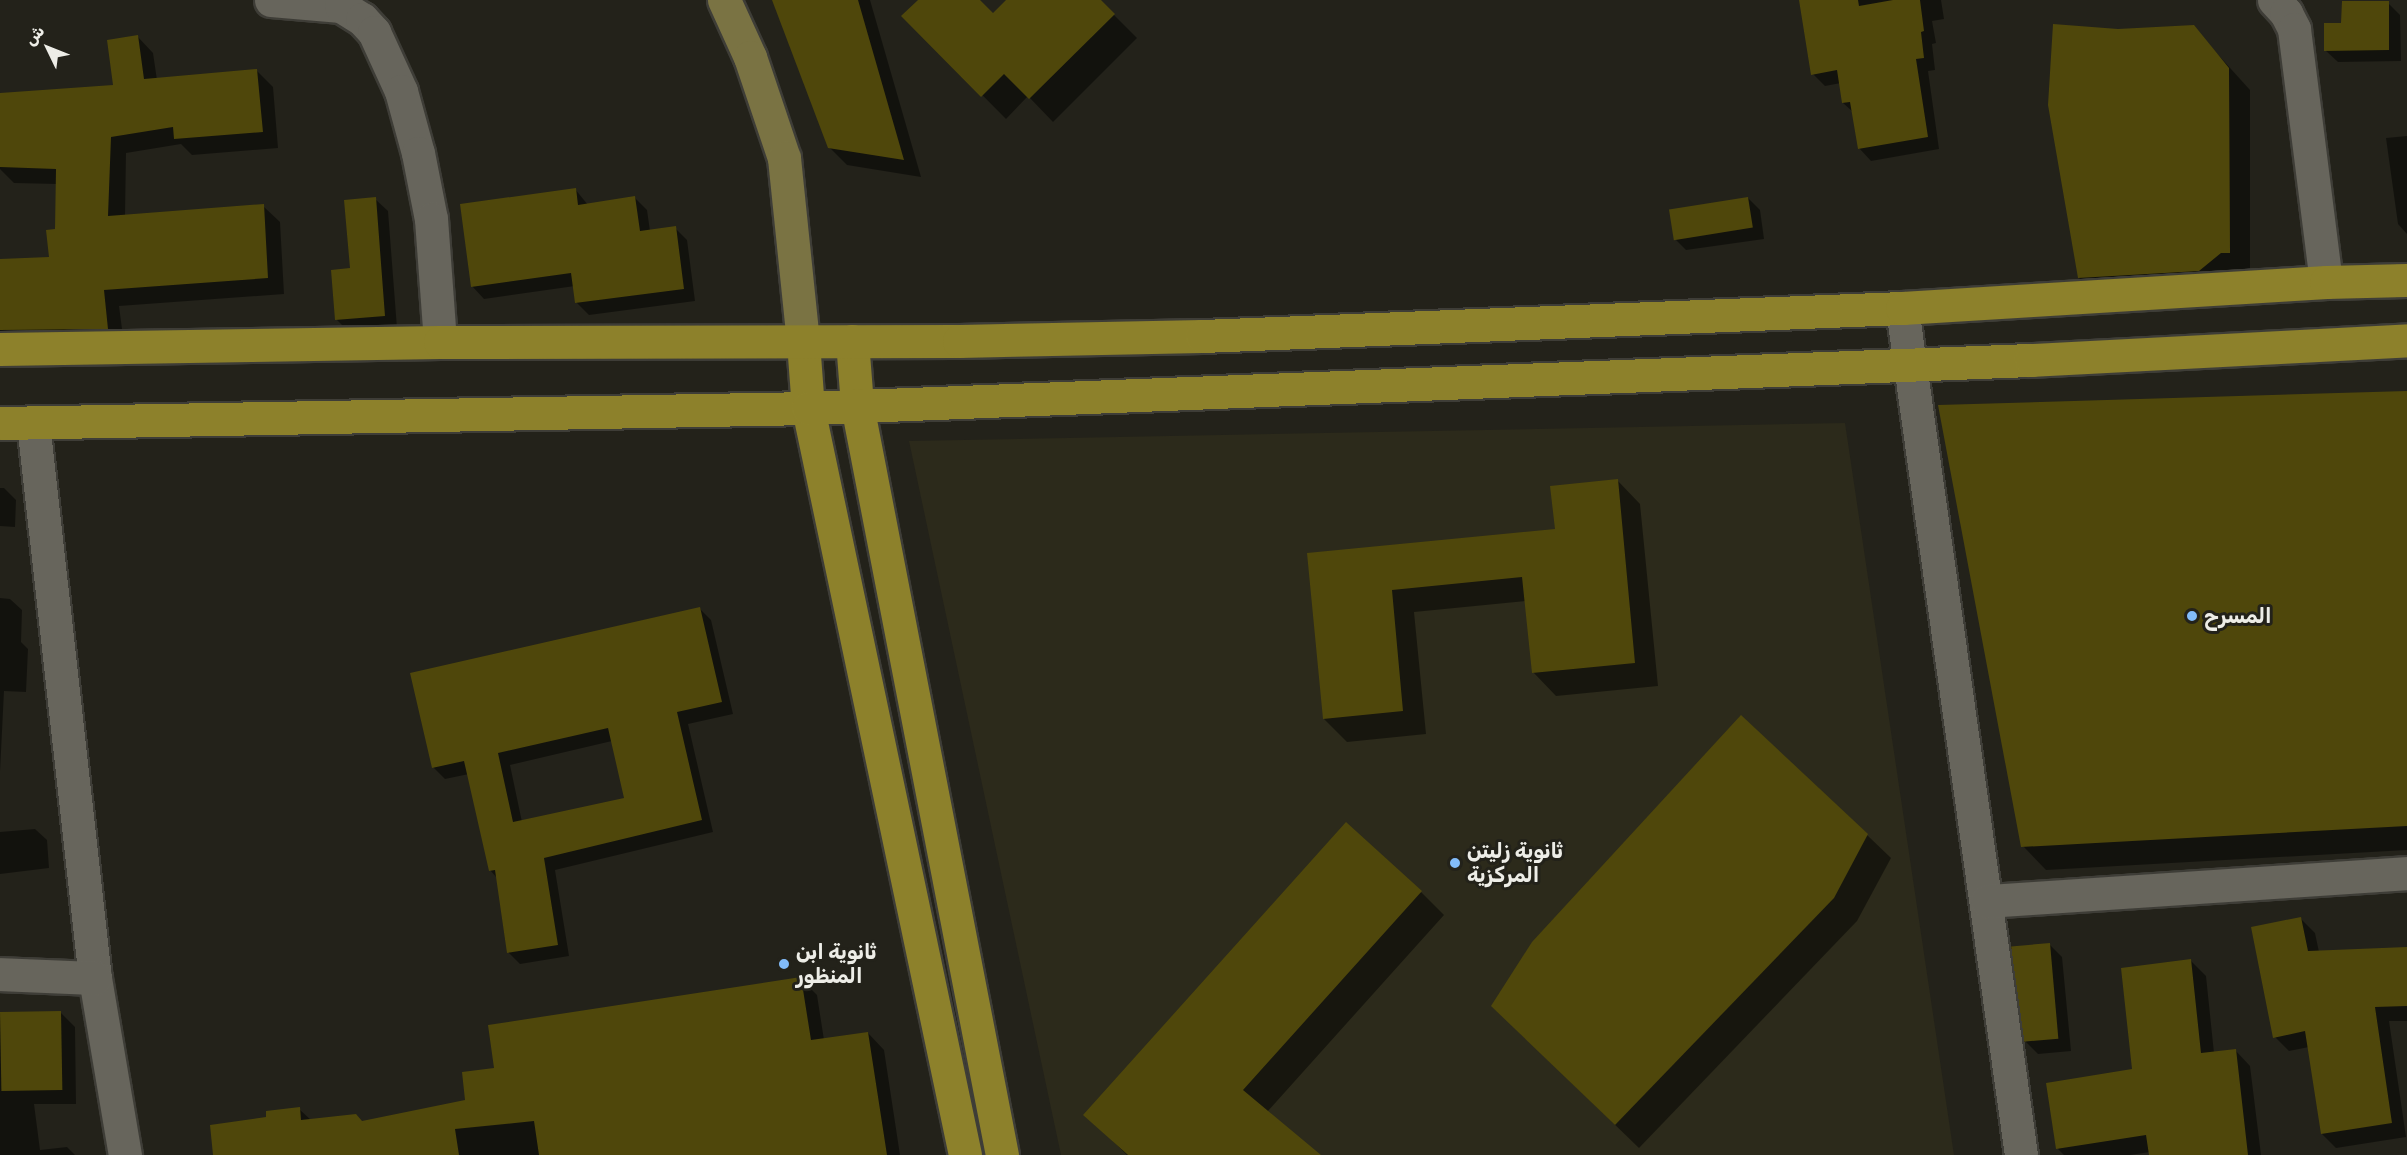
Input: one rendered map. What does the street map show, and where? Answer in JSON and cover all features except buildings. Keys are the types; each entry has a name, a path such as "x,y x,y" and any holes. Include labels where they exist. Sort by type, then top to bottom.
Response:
{"main road":[{"path":"724,0 750,57 784,158 808,408 965,1155"},
{"path":"0,349 440,342 803,342 1202,336 1902,308 2326,282 2407,280"},
{"path":"0,423 808,408 1909,364 2407,340"},
{"path":"852,341 857,405 1002,1155"}],"street":[{"path":"271,0 341,6 362,19 374,32 400,91 418,153 431,219 440,342"},
{"path":"2274,0 2286,13 2294,29 2326,282"},
{"path":"1902,308 2021,1155"},
{"path":"33,423 95,978 124,1155"},
{"path":"1987,901 2407,873"},
{"path":"0,974 95,978"}],"shaded area":[{"name":"ثانوية زليتن المركزية","path":"1845,423 1954,1155 1061,1155 909,441"}],"place":[{"name":"المسرح","path":"2192,616"},
{"name":"ثانوية زليتن المركزية","path":"1455,863"},
{"name":"ثانوية ابن المنظور","path":"784,964"}]}
